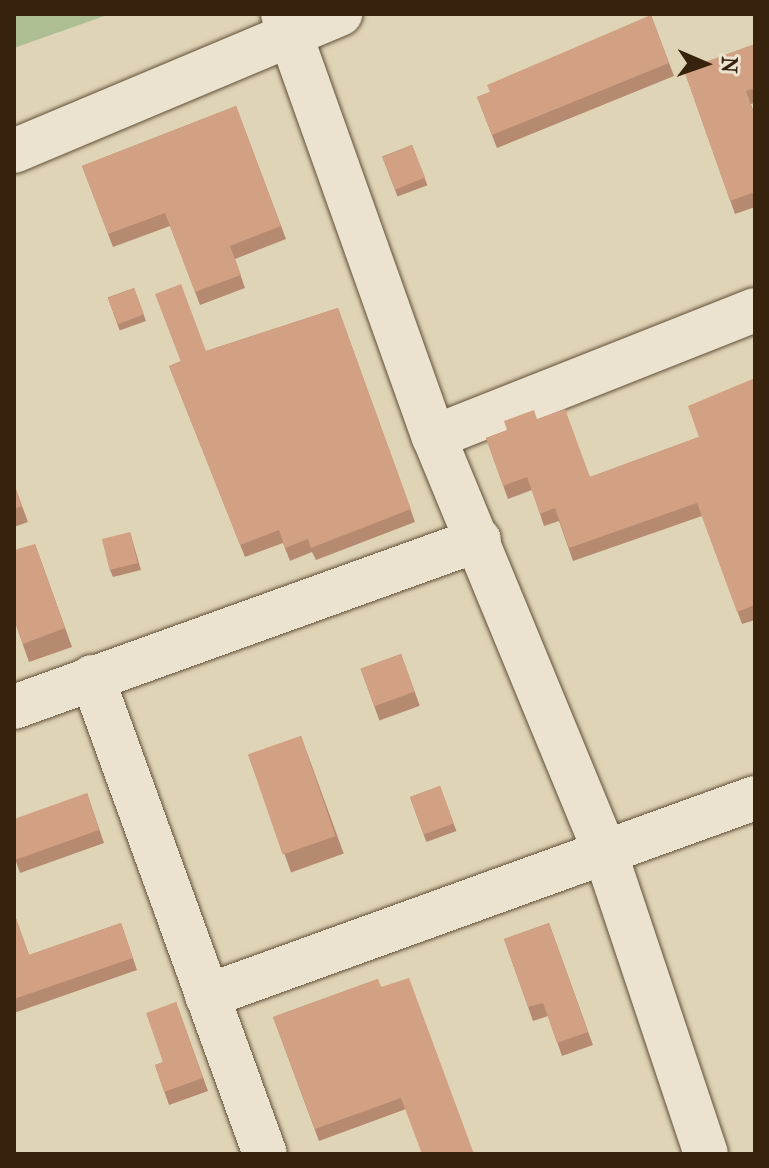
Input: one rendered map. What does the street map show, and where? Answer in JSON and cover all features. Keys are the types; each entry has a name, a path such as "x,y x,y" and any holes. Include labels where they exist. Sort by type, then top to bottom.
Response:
{"street":[{"path":"14,151 287,23 340,14"},
{"path":"287,23 434,437 605,852 706,1154"},
{"path":"434,437 755,310"},
{"path":"14,707 479,540"},
{"path":"92,677 265,1154"},
{"path":"207,996 755,798"}],"green space":[{"path":"14,14 110,14 14,48"}],"building":[{"path":"651,15 669,63 492,135 477,97 490,92 487,85"},
{"path":"755,44 755,88 746,91 755,116 755,192 730,201 684,70"},
{"path":"236,106 281,226 230,246 241,275 195,292 165,213 108,234 82,166"},
{"path":"412,145 425,177 395,189 382,157"},
{"path":"181,284 206,351 338,308 411,509 311,548 308,539 285,548 279,530 240,545 169,366 181,362 155,294"},
{"path":"134,288 144,314 118,324 108,298"},
{"path":"755,378 755,605 737,612 697,503 569,548 555,508 540,514 527,477 503,486 486,438 507,430 504,421 534,410 537,419 565,409 590,477 699,437 688,406"},
{"path":"14,484 22,506 14,509"},
{"path":"130,532 138,563 110,570 102,539"},
{"path":"35,544 65,628 23,644 14,619 14,550"},
{"path":"401,654 415,692 374,706 361,669"},
{"path":"301,736 336,836 283,854 248,754"},
{"path":"440,786 454,824 424,835 410,797"},
{"path":"87,793 99,830 15,860 14,819"},
{"path":"14,913 29,955 121,923 133,958 14,999"},
{"path":"549,923 588,1032 557,1043 543,1003 528,1007 504,939"},
{"path":"409,978 474,1154 422,1154 401,1098 315,1129 273,1017 378,979 381,987"},
{"path":"176,1002 203,1078 164,1092 155,1065 163,1062 146,1013"}]}
